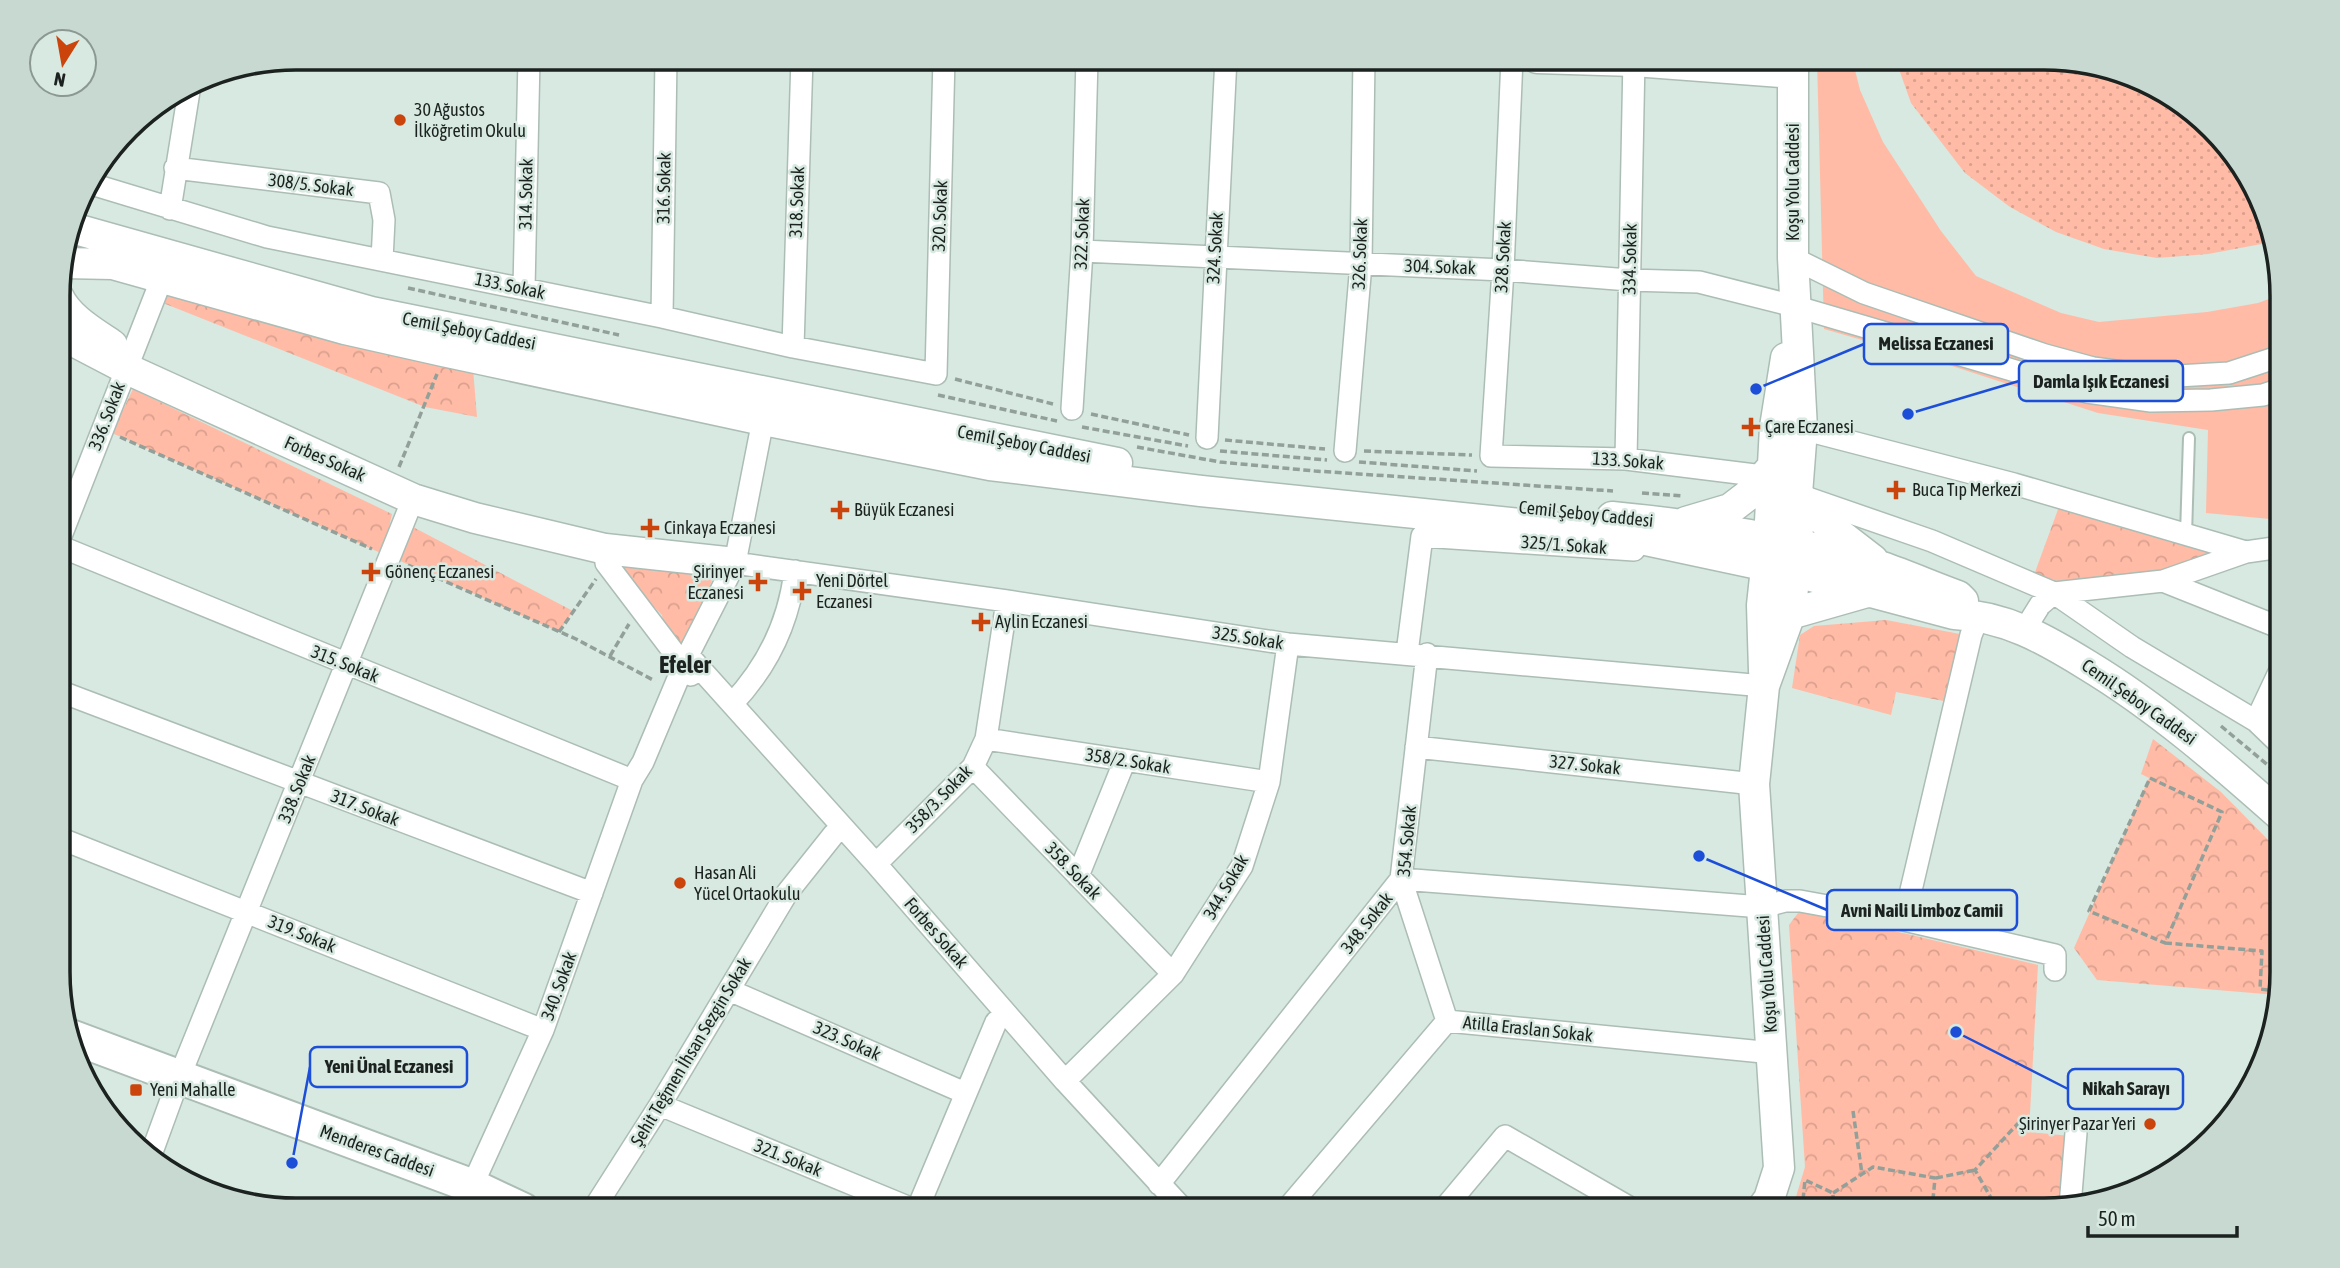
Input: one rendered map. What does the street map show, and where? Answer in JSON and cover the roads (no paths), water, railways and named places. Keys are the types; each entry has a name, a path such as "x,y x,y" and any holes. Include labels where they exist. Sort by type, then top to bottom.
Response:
{"main road":[{"name":"Koşu Yolu Caddesi","path":"1764,686 1790,614 1797,559 1797,494 1802,429 1794,306 1793,70"},
{"name":"Cemil Şeboy Caddesi","path":"80,230 370,312 1206,480 1681,524 1767,552 1876,579 1954,614 1979,615 2025,629 2126,689 2198,743 2270,806"},
{"name":"Cemil Şeboy Caddesi","path":"73,262 113,264 345,329 522,369 763,421 990,464 1201,491 1618,534 1706,554 1767,552"},
{"name":"Koşu Yolu Caddesi","path":"1769,1198 1779,1168 1754,784 1764,686 1762,605 1767,552 1768,470 1794,306"},
{"path":"70,312 90,331 118,348 125,368"},
{"name":"Forbes Sokak","path":"70,339 125,368 401,494 606,556 735,563"},
{"path":"1681,524 1730,509 1747,496 1768,470"},
{"path":"1790,614 1876,579 1797,494"},
{"name":"Menderes Caddesi","path":"81,1040 472,1186 498,1198"}],"street":[{"name":"314. Sokak","path":"524,289 529,70"},
{"name":"316. Sokak","path":"662,317 666,70"},
{"name":"318. Sokak","path":"793,347 802,70"},
{"name":"320. Sokak","path":"936,374 944,70"},
{"name":"322. Sokak","path":"1072,410 1082,251 1087,70"},
{"name":"324. Sokak","path":"1207,438 1225,70"},
{"name":"326. Sokak","path":"1345,450 1361,264 1364,70"},
{"name":"328. Sokak","path":"1491,456 1503,270 1511,70"},
{"name":"334. Sokak","path":"1626,459 1634,70"},
{"path":"170,209 188,98"},
{"name":"308/5. Sokak","path":"175,168 379,193 384,220 382,260"},
{"name":"133. Sokak","path":"98,186 267,237 662,317 793,347 936,374"},
{"name":"304. Sokak","path":"1082,251 1503,270 1629,280 1699,282 1794,306 2087,392 2151,401 2211,400 2270,393"},
{"path":"1793,258 1864,293 2045,355 2094,368 2160,377 2229,373 2270,360"},
{"name":"336. Sokak","path":"70,515 162,278"},
{"path":"632,780 643,762 685,661 735,563 763,421"},
{"path":"1802,429 2014,484 2245,552"},
{"name":"133. Sokak","path":"1491,456 1626,459 1768,470"},
{"name":"338. Sokak","path":"154,1147 390,557 401,494"},
{"path":"1797,494 1933,541 2054,593 2132,647 2256,722 2270,735"},
{"name":"325/1. Sokak","path":"1422,536 1706,554"},
{"name":"354. Sokak","path":"1422,536 1416,747 1401,879 1447,1021"},
{"name":"315. Sokak","path":"70,549 347,665 632,780"},
{"path":"2025,629 2040,605 2054,593 2163,581 2245,552 2270,549"},
{"name":"Forbes Sokak","path":"606,556 685,661 834,834 864,864 996,1022 1155,1198"},
{"name":"325. Sokak","path":"735,563 1288,644 1764,686"},
{"path":"732,704 751,683 771,650 792,597 795,571"},
{"path":"2163,581 2270,624"},
{"name":"358/3. Sokak","path":"876,864 973,767 986,739 1007,601"},
{"path":"1904,920 1971,635 1979,615"},
{"name":"344. Sokak","path":"1065,1081 1173,974 1242,866 1269,782 1288,644"},
{"name":"Forbes Sokak","path":"685,661 732,704 1065,1081 1172,1198"},
{"path":"2256,722 2270,692"},
{"name":"317. Sokak","path":"70,695 592,893"},
{"name":"358/2. Sokak","path":"986,739 1269,782"},
{"name":"327. Sokak","path":"1416,747 1754,784"},
{"path":"1078,876 1125,760"},
{"name":"358. Sokak","path":"973,767 1173,974"},
{"name":"340. Sokak","path":"472,1186 543,1030 632,780"},
{"name":"Şehit Teğmen İhsan Sezgin Sokak","path":"601,1198 660,1105 787,892 834,834"},
{"name":"319. Sokak","path":"70,842 543,1030"},
{"name":"348. Sokak","path":"1159,1184 1401,879 1762,908 1786,901 1800,901 1904,920 2055,955 2055,970"},
{"name":"323. Sokak","path":"729,990 965,1093"},
{"name":"Atilla Eraslan Sokak","path":"1296,1198 1447,1021 1773,1053"},
{"path":"921,1198 996,1022"},
{"name":"321. Sokak","path":"660,1105 887,1198"},
{"path":"2071,1196 2076,1133"},
{"path":"1453,1198 1505,1136 1613,1198"}],"lane":[{"path":"2186,535 2189,438"}],"place":[{"name":"30 Ağustos İlköğretim Okulu","path":"400,120"},
{"name":"Melissa Eczanesi","path":"1756,389"},
{"name":"Damla Işık Eczanesi","path":"1908,414"},
{"name":"Çare Eczanesi","path":"1751,427"},
{"name":"Buca Tıp Merkezi","path":"1896,490"},
{"name":"Büyük Eczanesi","path":"840,510"},
{"name":"Cinkaya Eczanesi","path":"650,528"},
{"name":"Gönenç Eczanesi","path":"371,572"},
{"name":"Şirinyer Eczanesi","path":"758,582"},
{"name":"Yeni Dörtel Eczanesi","path":"802,591"},
{"name":"Aylin Eczanesi","path":"981,622"},
{"name":"Avni Naili Limboz Camii","path":"1699,856"},
{"name":"Hasan Ali Yücel Ortaokulu","path":"680,883"},
{"name":"Nikah Sarayı","path":"1956,1032"},
{"name":"Yeni Mahalle","path":"136,1090"},
{"name":"Şirinyer Pazar Yeri","path":"2150,1124"},
{"name":"Yeni Ünal Eczanesi","path":"292,1163"}],"district":[{"name":"Efeler","path":"685,665"}]}
